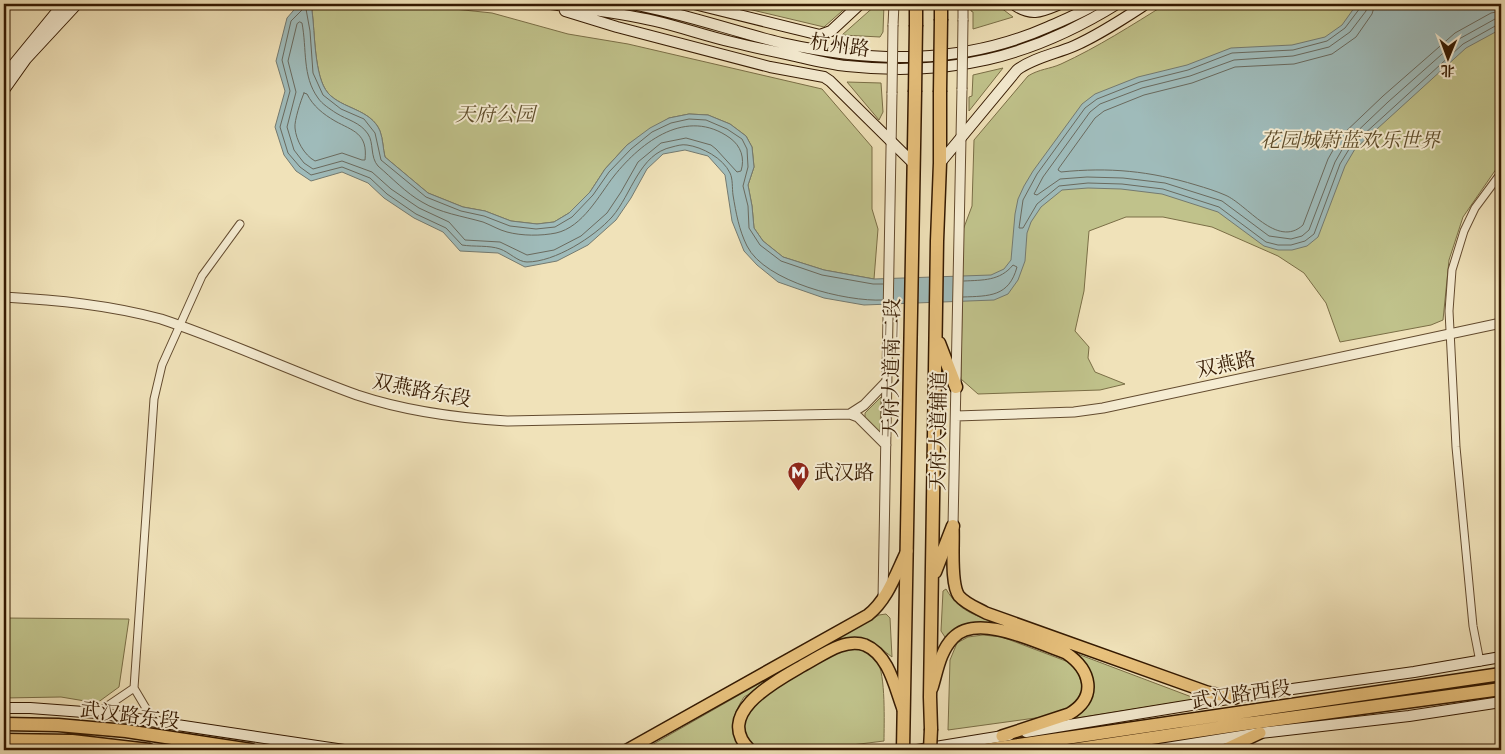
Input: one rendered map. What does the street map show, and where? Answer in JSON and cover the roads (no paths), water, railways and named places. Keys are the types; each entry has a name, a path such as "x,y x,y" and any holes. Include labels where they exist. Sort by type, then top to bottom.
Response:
{"highway":[{"name":"天府大道南二段","path":"903,750 916,4"},
{"path":"930,750 941,4"},
{"path":"936,336 956,387"},
{"path":"932,582 953,526"},
{"name":"武汉路西段","path":"985,750 1501,674"},
{"name":"武汉路西段","path":"1072,750 1237,725 1501,689"},
{"name":"武汉路东段","path":"4,724 58,725 126,731 251,750"},
{"name":"武汉路东段","path":"4,740 72,741 149,750"},
{"path":"72,741 110,750"}],"main road":[{"path":"4,76 63,4"},
{"path":"4,90 26,58 77,4"},
{"path":"545,4 617,27 770,67 830,80 914,163"},
{"name":"杭州路","path":"551,4 655,21 731,42 817,61 846,66 924,69 964,65 1011,54 1068,32 1117,4"},
{"name":"杭州路","path":"632,4 817,50 900,58 961,54 1009,43 1064,20 1096,4"},
{"path":"694,4 820,35 831,31 860,4"},
{"path":"1013,4 1028,12 1036,12 1060,4"},
{"path":"940,163 1024,64 1076,45 1146,4"},
{"path":"953,526 954,584 958,595 969,604 986,613 1150,672 1207,692 1234,698"},
{"path":"627,750 862,619 877,608 883,599 907,551"},
{"path":"930,697 940,661 948,644 959,634 974,628 996,629 1066,653 1074,659 1085,674 1088,692 1079,708 1069,714 1002,736"},
{"path":"750,750 744,745 739,734 739,725 742,714 757,695 781,678 834,648 846,644 865,645 875,651 882,659 904,710"},
{"path":"917,750 1234,698 1480,662 1501,657"},
{"path":"1154,750 1260,733 1409,716 1501,702"},
{"path":"4,708 97,713 344,750"},
{"path":"1224,750 1260,733"}],"street":[{"path":"883,599 894,4"},
{"path":"961,137 963,4"},
{"name":"天府大道辅道","path":"953,526 961,137"},
{"path":"1480,662 1473,626 1456,447 1449,310 1452,270 1459,245 1475,208 1501,173"},
{"path":"153,720 134,688 154,400 162,365 202,276 240,224"},
{"name":"双燕路东段","path":"4,296 95,304 128,310 179,325 358,395 430,413 468,419 507,420 850,414"},
{"name":"双燕路","path":"956,416 1074,412 1103,408 1501,323"},
{"path":"850,414 864,405 887,381"},
{"path":"850,414 858,417 886,446"},
{"path":"97,713 134,688"}],"water":[{"path":"299,4 312,4 318,66 323,86 334,98 370,118 376,124 381,134 385,157 428,193 463,207 485,211 511,221 537,224 554,222 569,213 590,192 605,169 627,145 650,128 669,118 689,114 708,115 730,124 746,136 752,147 754,167 748,185 754,228 763,241 783,257 824,270 874,279 991,275 1004,269 1011,260 1015,214 1018,199 1024,186 1082,104 1095,94 1138,77 1187,65 1231,48 1292,45 1325,37 1342,25 1357,4 1501,4 1501,29 1466,48 1355,149 1345,166 1318,237 1307,246 1292,250 1278,250 1264,246 1218,212 1162,194 1121,189 1088,188 1062,190 1041,207 1031,222 1027,233 1025,261 1018,280 1008,294 994,300 864,305 824,298 778,282 757,265 744,251 732,221 725,175 708,156 685,150 663,154 647,169 616,220 588,245 557,261 525,267 498,253 460,251 443,232 414,218 384,198 368,183 342,172 311,181 296,171 284,155 275,127 285,91 276,61 287,18"}],"place":[{"name":"武汉路","path":"798,491"}],"park label":[{"name":"天府公园","path":"495,114"},
{"name":"花园城蔚蓝欢乐世界","path":"1350,140"}]}
